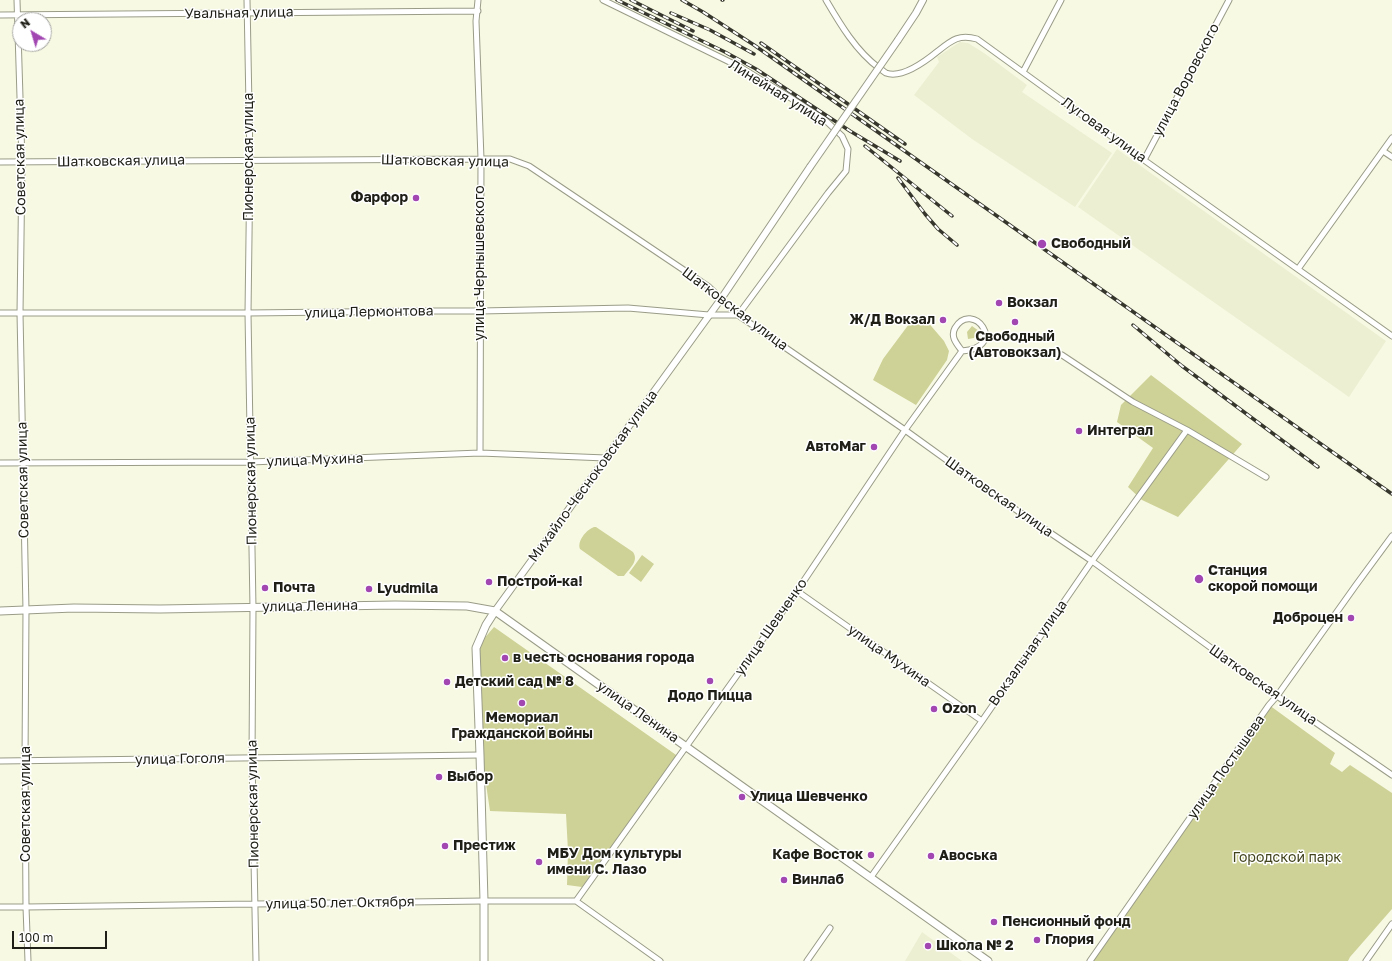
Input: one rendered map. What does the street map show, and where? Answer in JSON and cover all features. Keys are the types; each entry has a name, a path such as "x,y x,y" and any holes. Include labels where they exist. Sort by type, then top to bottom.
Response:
{"main road":[{"name":"улица Ленина","path":"0,611 74,608 253,608 402,605 467,606 495,611 871,876 988,961"},
{"name":"Михайло-Чесноковская улица","path":"484,961 484,901 476,648 486,625 495,611"}],"street":[{"name":"Советская улица","path":"17,0 17,12"},
{"name":"Пионерская улица","path":"246,0 250,160 248,313 253,608 252,758 256,961"},
{"name":"улица Чернышевского","path":"478,0 476,21 481,159 480,453"},
{"name":"Линейная улица","path":"603,0 740,67 825,120 842,136 848,149 846,171 738,314"},
{"name":"Луговая улица","path":"826,0 837,18 868,60 887,73 896,73 909,70 953,39 967,36 977,39 1144,160 1392,336"},
{"name":"Михайло-Чесноковская улица","path":"495,611 721,299 898,40 923,0"},
{"path":"1024,72 1061,0"},
{"name":"улица Воровского","path":"1144,160 1229,0"},
{"name":"Увальная улица","path":"52,15 478,11"},
{"name":"Увальная улица","path":"0,15 12,15"},
{"name":"Советская улица","path":"18,52 22,162 20,313 26,610 25,760 28,961"},
{"path":"1298,269 1392,138"},
{"path":"1383,151 1392,157"},
{"name":"Шатковская улица","path":"0,162 510,159 529,166 709,287 738,314 905,430 1008,505 1092,561 1277,696 1392,775"},
{"name":"улица Лермонтова","path":"0,313 248,313 628,308 709,315 738,314"},
{"path":"972,318 984,328 987,334 986,340 979,346 970,350 962,351 954,338 953,332 957,324 966,319 972,318"},
{"name":"улица Шевченко","path":"576,901 797,591 905,430 962,351"},
{"path":"1062,355 1133,402 1187,430 1266,477"},
{"name":"Вокзальная улица","path":"871,876 982,721 1092,561 1187,430"},
{"name":"улица Мухина","path":"0,463 250,462 480,453 606,458"},
{"name":"улица Постышева","path":"1090,961 1269,705 1392,536"},
{"name":"улица Мухина","path":"797,591 982,721"},
{"name":"улица Гоголя","path":"0,761 480,755"},
{"path":"576,901 660,961"},
{"name":"улица 50 лет Октября","path":"0,907 576,901"},
{"path":"1366,961 1392,924"},
{"path":"807,961 830,928"}],"shaded area":[{"path":"960,42 968,43 984,53 1027,85 1022,92 1112,153 1075,207 972,139 914,95 939,62 937,57"},
{"path":"1117,149 1386,341 1349,397 1078,207"},
{"name":"Школа № 2","path":"922,932 962,961 905,961"}],"green space":[{"path":"926,320 944,341 949,351 947,360 916,405 873,380 883,359 909,324"},
{"path":"972,326 979,331 974,338 968,339 967,332"},
{"path":"1151,375 1242,444 1178,517 1142,500 1128,487 1153,448 1117,422 1121,405"},
{"path":"594,527 633,552 635,555 631,567 624,576 618,576 580,549 579,546 581,539"},
{"path":"642,555 654,564 641,582 629,573"},
{"path":"494,627 679,757 582,887 567,885 568,851 566,814 490,811 480,744 476,648"},
{"name":"Городской парк","path":"1269,705 1335,753 1330,764 1342,772 1350,765 1392,793 1392,909 1348,961 1090,961"}],"railway":[{"path":"617,0 725,52 756,69 850,131 900,161"},
{"path":"631,0 693,31"},
{"path":"682,0 754,45 1392,494"},
{"path":"671,13 710,30 754,54"},
{"path":"761,43 905,144"},
{"path":"865,146 952,216"},
{"path":"898,178 938,229 957,245"},
{"path":"1133,325 1182,366 1318,467"}],"place":[{"name":"Фарфор","path":"416,198"},
{"name":"Свободный","path":"1042,244"},
{"name":"Вокзал","path":"999,303"},
{"name":"Ж/Д Вокзал","path":"943,320"},
{"name":"Свободный (Автовокзал)","path":"1015,322"},
{"name":"Интеграл","path":"1079,431"},
{"name":"АвтоМаг","path":"874,447"},
{"name":"Станция скорой помощи","path":"1199,579"},
{"name":"Построй-ка!","path":"489,582"},
{"name":"Почта","path":"265,588"},
{"name":"Lyudmila","path":"369,589"},
{"name":"Доброцен","path":"1351,618"},
{"name":"в честь основания города","path":"505,658"},
{"name":"Додо Пицца","path":"710,681"},
{"name":"Детский сад № 8","path":"447,682"},
{"name":"Мемориал Гражданской войны","path":"522,703"},
{"name":"Ozon","path":"934,709"},
{"name":"Выбор","path":"439,777"},
{"name":"Улица Шевченко","path":"742,797"},
{"name":"Престиж","path":"445,846"},
{"name":"Кафе Восток","path":"871,855"},
{"name":"Авоська","path":"931,856"},
{"name":"МБУ Дом культуры имени С. Лазо","path":"539,862"},
{"name":"Винлаб","path":"784,880"},
{"name":"Пенсионный фонд","path":"994,922"},
{"name":"Глория","path":"1037,940"},
{"name":"Школа № 2","path":"928,946"}]}
